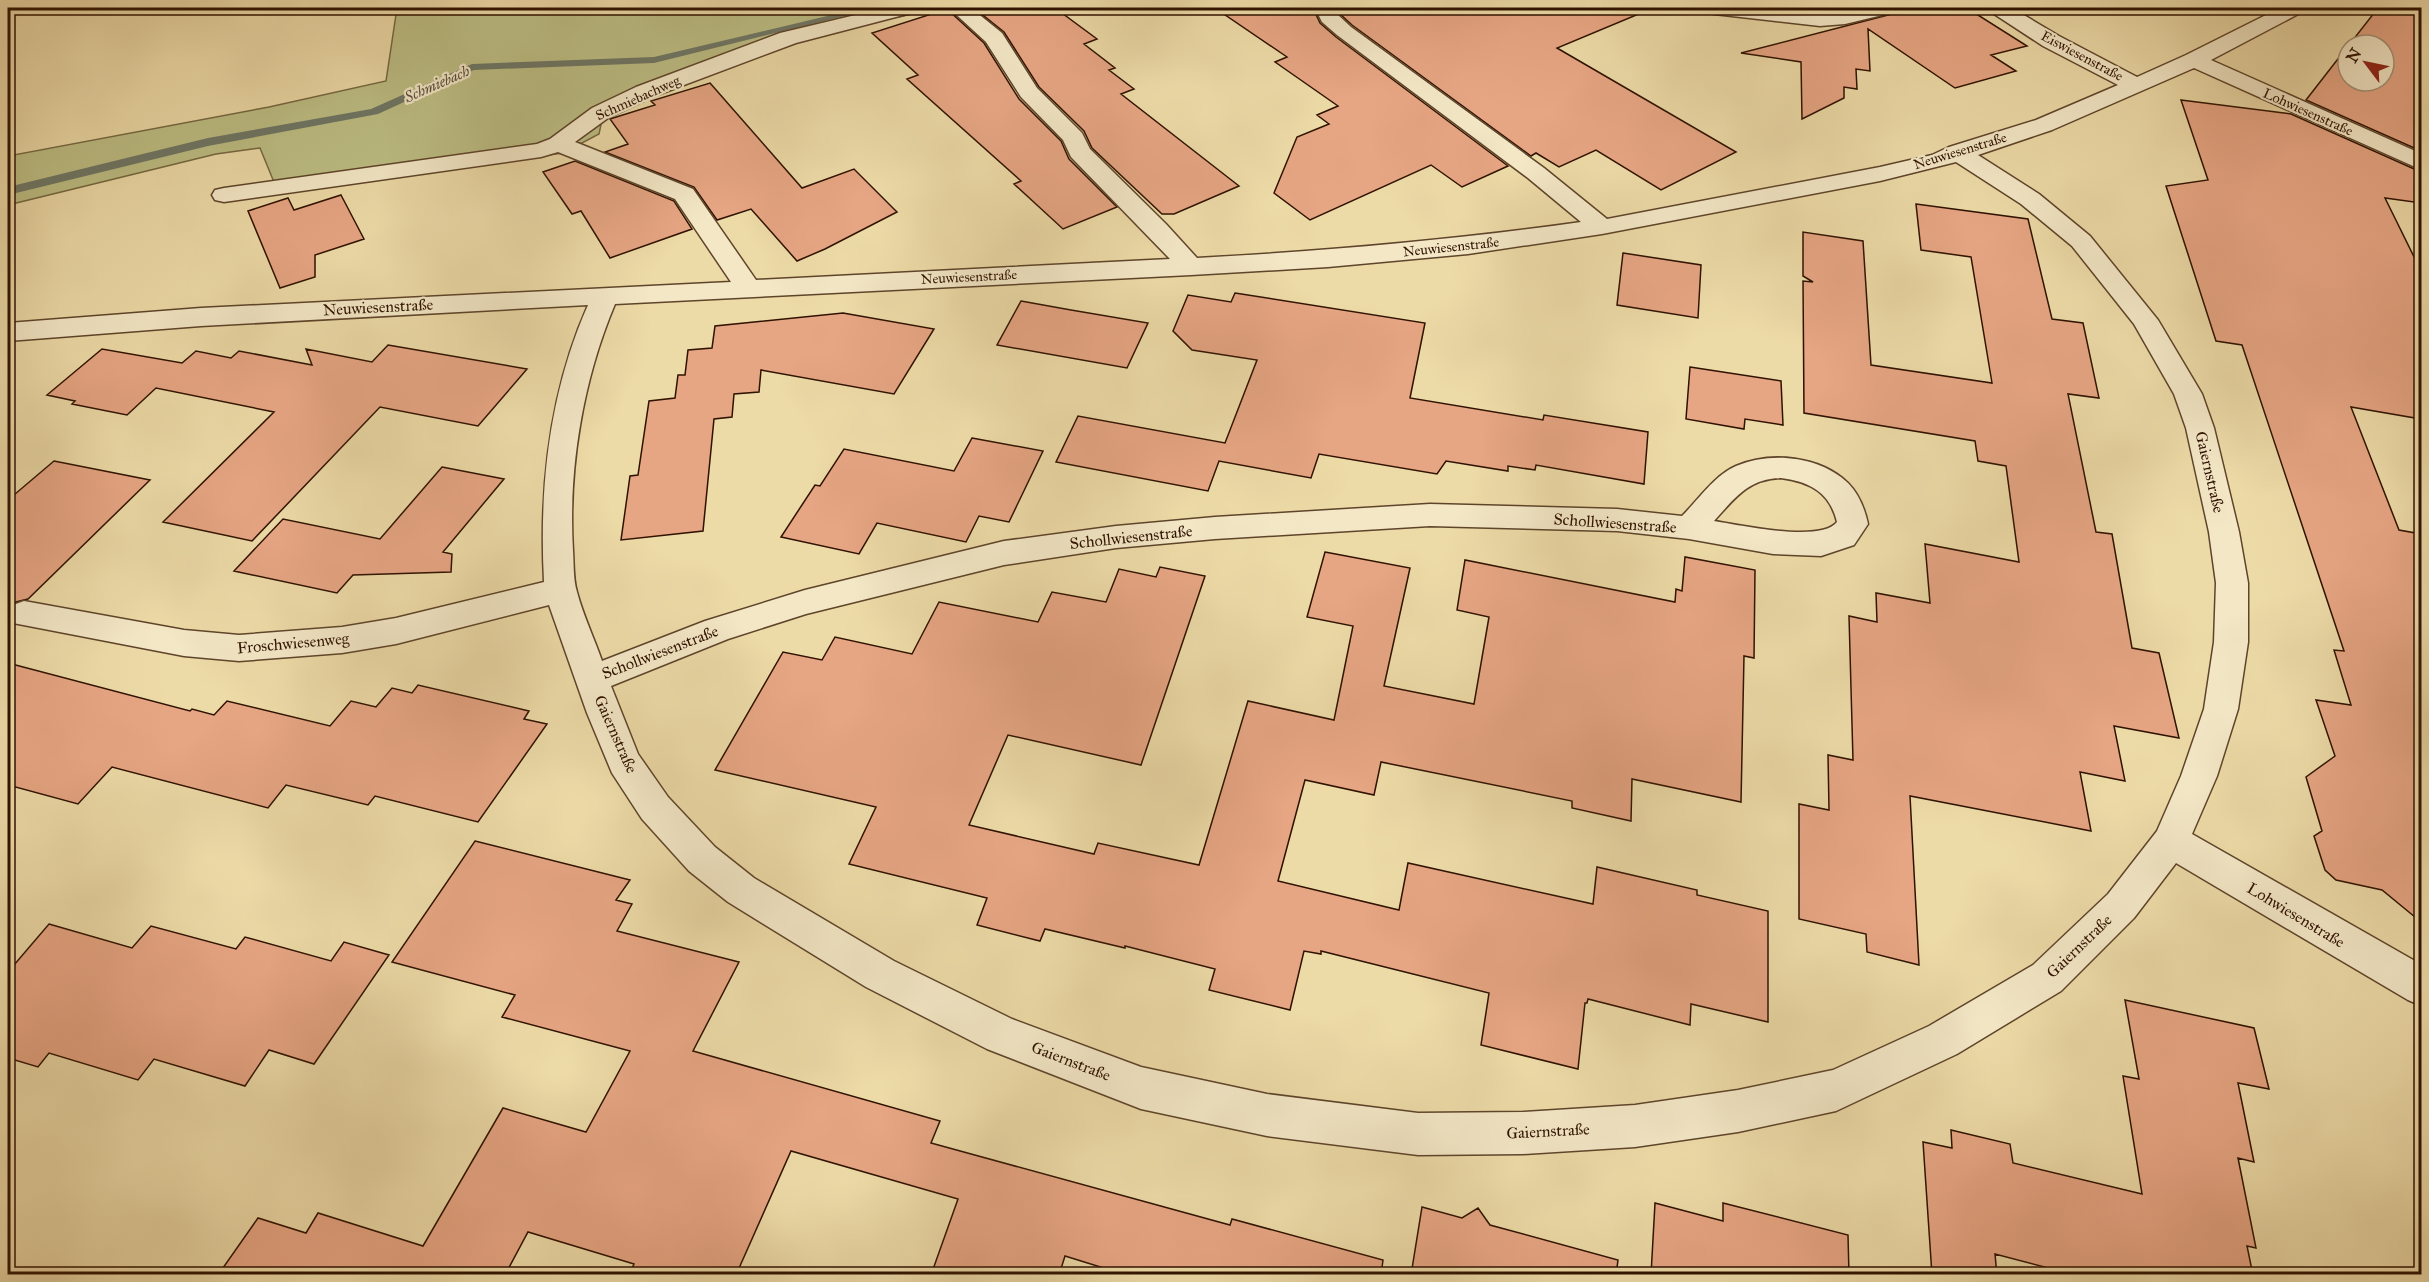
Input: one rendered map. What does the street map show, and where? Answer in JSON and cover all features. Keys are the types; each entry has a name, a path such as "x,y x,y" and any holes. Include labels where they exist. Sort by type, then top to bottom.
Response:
{"street":[{"path":"8,10 14,8"},
{"name":"Schmiebachweg","path":"224,195 541,150 558,144 600,113 644,92 788,38 908,8"},
{"path":"958,8 994,38 1029,92 1074,138 1079,152 1157,229 1191,267"},
{"path":"1325,8 1329,18 1344,31 1527,166 1602,227"},
{"path":"1714,8 1820,20 1845,18 1888,8"},
{"name":"Eiswiesenstraße","path":"1998,8 2051,41 2136,85"},
{"name":"Neuwiesenstraße","path":"8,332 201,317 1328,259 1468,246 1602,227 1880,174 1939,160 1957,152 2044,126 2194,60 2295,8"},
{"name":"Lohwiesenstraße","path":"2194,60 2421,163"},
{"path":"558,144 684,194 748,288"},
{"name":"Gaiernstraße","path":"606,295 592,327 570,402 558,486 557,535 561,590 624,762 655,808 702,859 741,890 880,974 1001,1035 1141,1088 1267,1115 1418,1134 1523,1133 1635,1126 1738,1111 1836,1090 1943,1040 2047,978 2121,906 2172,841 2199,776 2221,709 2231,642 2232,583 2224,532 2200,428 2188,394 2145,320 2080,241 2030,199 1957,152"},
{"name":"Schollwiesenstraße","path":"592,679 717,630 805,602 1004,553 1116,537 1215,528 1430,515 1617,520 1689,528"},
{"name":"Froschwiesenweg","path":"24,614 184,643 239,648 342,640 396,631 561,590"},
{"name":"Lohwiesenstraße","path":"2172,841 2421,987"}],"green space":[{"path":"397,8 940,8 819,34 603,115 599,134 563,153 278,192 260,148 216,154 8,205 8,156 269,107 386,81"}],"building":[{"path":"974,8 1055,8 1097,39 1084,44 1115,68 1109,70 1134,89 1121,94 1239,186 1174,214 1162,214 1092,148 1084,131 1039,87 1004,32"},
{"path":"1215,8 1313,8 1320,23 1336,37 1508,166 1462,187 1431,165 1310,220 1274,193 1297,137 1329,124 1317,115 1338,106 1275,62 1287,57"},
{"path":"1337,8 1653,8 1557,48 1736,152 1661,190 1596,150 1559,167 1536,153 1531,156 1352,25"},
{"path":"1915,8 1967,8 2027,46 1991,55 2016,71 1955,88 1868,29 1870,71 1856,69 1857,89 1844,87 1844,98 1802,119 1801,62 1741,53"},
{"path":"2378,8 2421,8 2421,151 2306,100 2336,61 2336,93 2396,93 2396,33 2358,33"},
{"path":"947,9 984,43 1019,99 1061,141 1069,159 1117,207 1063,229 1014,184 1021,181 907,79 918,75 872,33"},
{"path":"710,83 802,188 854,169 897,212 797,261 751,209 717,220 694,187 605,152 628,144 610,119 655,105 651,101"},
{"path":"2181,100 2291,114 2421,172 2421,203 2385,198 2421,271 2421,419 2351,407 2399,530 2421,534 2421,922 2382,890 2336,880 2325,870 2314,836 2322,831 2306,777 2335,756 2316,700 2351,705 2334,650 2344,651 2242,345 2216,341 2166,186 2208,180"},
{"path":"575,161 674,201 692,229 610,258 581,211 572,214 543,172"},
{"path":"341,195 364,239 315,255 315,277 280,288 248,211 288,198 294,210"},
{"path":"1916,204 2028,219 2052,319 2083,323 2099,398 2068,394 2096,532 2112,534 2132,648 2159,653 2179,738 2114,726 2125,781 2080,772 2091,831 1910,796 1919,965 1867,952 1866,934 1799,919 1799,804 1829,810 1828,755 1853,760 1849,616 1877,622 1876,593 1930,603 1925,544 2019,562 2006,466 1978,461 1975,441 1804,413 1803,281 1813,282 1803,276 1803,232 1863,241 1871,365 1992,383 1971,257 1921,250"},
{"path":"1623,253 1701,265 1698,318 1617,305"},
{"path":"1235,293 1425,323 1410,398 1543,420 1544,415 1648,432 1644,484 1536,465 1535,470 1508,466 1508,471 1446,461 1437,474 1319,454 1311,478 1219,461 1208,491 1056,462 1078,416 1225,443 1257,360 1192,350 1173,331 1188,295 1231,302"},
{"path":"1021,301 1148,323 1127,368 997,345"},
{"path":"843,313 934,329 894,394 761,370 759,392 734,394 732,417 714,419 703,531 621,540 630,476 638,475 649,401 675,398 678,375 685,375 688,350 712,348 715,326"},
{"path":"388,345 527,369 478,426 380,407 252,541 163,522 274,412 156,388 127,415 72,404 75,401 47,395 102,349 182,363 196,351 231,358 239,351 312,365 306,349 372,362"},
{"path":"1690,367 1781,381 1783,425 1745,419 1744,429 1686,419"},
{"path":"972,438 1043,451 1009,522 979,516 966,542 877,523 859,554 781,537 815,485 820,486 844,449 954,471"},
{"path":"54,461 150,480 28,599 12,603 8,610 8,500"},
{"path":"442,467 504,479 443,552 452,554 451,572 353,575 337,593 234,571 283,519 380,539"},
{"path":"1325,552 1410,568 1384,686 1474,704 1489,617 1457,610 1465,560 1675,602 1676,589 1682,591 1685,557 1755,570 1754,658 1744,656 1741,802 1632,779 1631,821 1572,808 1572,801 1381,762 1374,795 1305,780 1278,881 1399,910 1408,863 1593,904 1597,867 1697,890 1697,895 1768,911 1768,1022 1691,1004 1690,1025 1588,999 1585,1003 1578,1069 1481,1045 1489,993 1321,951 1321,954 1304,951 1290,1010 1209,990 1215,969 1045,929 1040,941 977,925 987,898 849,864 876,807 715,770 783,652 822,660 835,637 912,654 939,602 1038,622 1052,592 1106,602 1119,569 1156,577 1160,567 1205,576 1141,765 1008,735 969,825 1094,854 1098,843 1199,865 1248,701 1334,720 1353,626 1307,617"},
{"path":"8,663 190,711 192,709 214,715 227,701 330,726 351,701 376,707 392,688 412,693 418,685 529,711 524,719 547,724 478,822 375,796 368,805 286,785 268,808 112,767 78,804 8,785"},
{"path":"475,841 630,880 616,900 632,904 617,931 739,962 693,1051 940,1121 931,1143 1230,1225 1232,1219 1383,1260 1381,1275 1126,1275 1065,1256 1059,1275 931,1275 958,1199 791,1151 736,1275 629,1275 634,1264 528,1232 505,1275 218,1275 258,1218 306,1233 318,1213 423,1246 503,1108 586,1132 630,1051 502,1017 515,995 392,962"},
{"path":"49,924 132,948 151,926 236,949 245,937 331,961 344,942 389,955 314,1064 269,1050 245,1086 154,1059 138,1080 49,1053 38,1067 8,1058 8,972"},
{"path":"2125,1000 2254,1028 2269,1089 2238,1083 2254,1162 2238,1158 2256,1248 2247,1246 2253,1275 2075,1275 1995,1254 1997,1275 1932,1275 1923,1142 1952,1148 1951,1130 2010,1144 2013,1163 2142,1194 2123,1076 2139,1079"},
{"path":"1655,1203 1723,1221 1723,1203 1848,1235 1849,1275 1651,1275"},
{"path":"1422,1207 1462,1218 1478,1208 1490,1225 1618,1260 1616,1275 1411,1275"}],"waterway":[{"name":"Schmiebach","path":"8,191 208,142 374,112 472,67 654,60 872,8"}]}
